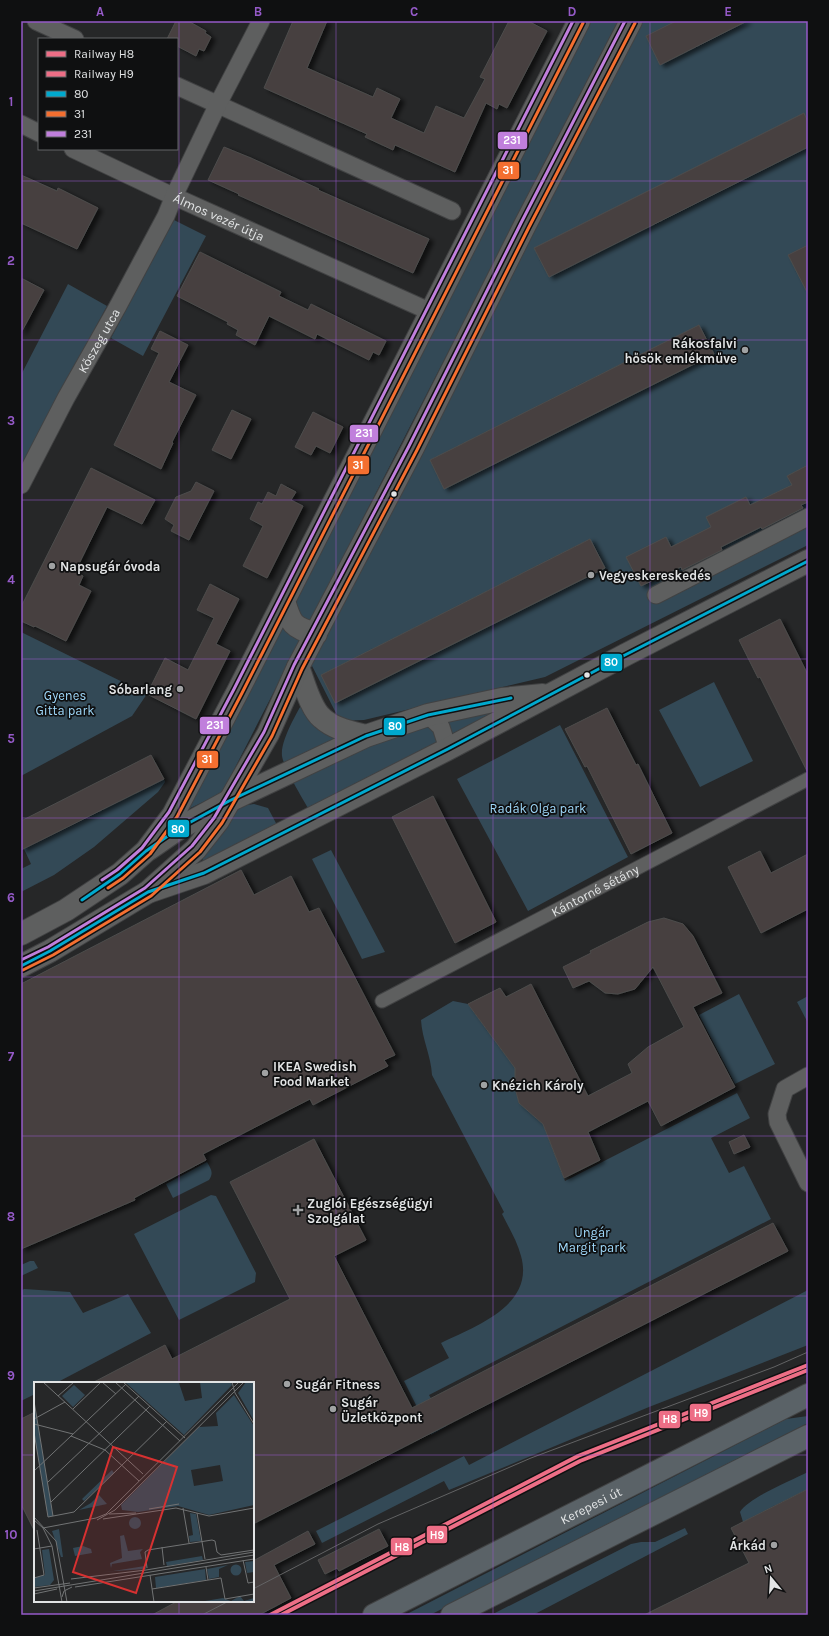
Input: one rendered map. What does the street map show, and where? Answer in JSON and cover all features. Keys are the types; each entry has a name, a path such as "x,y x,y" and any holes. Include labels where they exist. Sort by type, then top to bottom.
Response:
{"main road":[{"path":"146,851 173,815 217,733 579,21"},
{"path":"21,966 50,951 148,892 204,841 218,821 268,734 298,667 413,448 525,225 631,21"},
{"path":"148,892 204,873 448,749 624,655 808,561"},
{"path":"284,601 288,616 296,627 316,634"},
{"path":"298,667 314,709 322,719 341,729 366,736"},
{"path":"21,934 92,894 120,874 146,851 178,829 229,802 366,736 428,715 502,698 552,694"},
{"name":"Kerepesi út","path":"374,1615 808,1395"},
{"path":"452,1615 808,1436"}],"street":[{"path":"36,21 73,38"},
{"path":"218,104 262,21"},
{"path":"178,86 452,211"},
{"name":"Kőszeg utca","path":"21,485 66,398 118,306 158,230 218,104"},
{"path":"21,124 38,132"},
{"name":"Álmos vezér útja","path":"75,150 431,312"},
{"path":"656,595 808,517"},
{"path":"428,715 441,727 448,749"},
{"name":"Kántorné sétány","path":"382,1000 808,779"},
{"path":"808,1076 785,1089 777,1114 778,1122 808,1183"}],"green space":[{"path":"587,21 618,21 222,793 182,812"},
{"path":"638,21 808,21 808,545 545,677 364,720 340,721 309,660"},
{"path":"174,220 206,236 143,356 111,338"},
{"path":"68,284 107,306 21,466 21,375"},
{"name":"Gyenes Gitta park","path":"21,632 147,694 132,716 21,776"},
{"path":"714,682 753,761 700,787 659,710"},
{"path":"308,693 341,729 552,694 313,817 291,778 282,756 282,749 287,733"},
{"name":"Radák Olga park","path":"560,725 628,857 528,911 457,779"},
{"path":"164,779 165,782 158,792 94,847 54,875 21,892 21,869 31,864 24,849"},
{"path":"254,804 268,808 277,825 204,862 202,858 224,832 240,806"},
{"path":"331,850 385,952 362,959 312,859"},
{"path":"739,994 775,1064 735,1084 699,1015"},
{"path":"808,996 808,1023 797,1002"},
{"name":"Ungár Margit park","path":"453,1001 468,1004 515,1068 515,1088 519,1103 543,1124 565,1181 737,1093 750,1118 711,1138 729,1173 744,1166 771,1219 429,1395 447,1426 431,1435 404,1381 449,1358 441,1343 485,1321 499,1312 511,1301 519,1288 523,1273 521,1256 513,1235 502,1214 504,1212 432,1075 421,1020"},
{"path":"207,1162 212,1173 211,1178 173,1198 166,1184"},
{"path":"211,1195 216,1196 256,1273 255,1282 179,1320 134,1234"},
{"path":"34,1261 38,1268 21,1276 21,1265"},
{"path":"24,1289 70,1292 83,1313 128,1294 151,1333 58,1382 34,1382 34,1394 21,1401 21,1291"},
{"path":"808,1290 808,1345 649,1407 449,1490 444,1481 322,1543 316,1531 464,1456 469,1465"},
{"path":"808,1416 808,1423 430,1615 405,1615 786,1419"},
{"path":"808,1472 808,1489 743,1522 740,1512 752,1501"},
{"path":"685,1528 688,1534 533,1615 491,1615 631,1544 655,1542"}],"building":[{"path":"176,21 188,21 206,31 205,33 211,37 204,51 199,49 196,56 178,47 178,38 168,38"},
{"path":"293,21 327,21 307,68 373,97 377,88 400,99 391,118 424,133 436,106 464,118 485,79 480,77 509,21 528,21 547,31 507,108 499,104 497,109 486,103 455,172 395,145 393,150 365,137 367,134 264,88"},
{"path":"676,21 747,21 660,65 646,36"},
{"path":"804,113 808,122 808,147 549,277 534,248"},
{"path":"224,147 429,239 413,273 238,195 239,194 208,180"},
{"path":"21,175 57,191 58,188 98,208 77,249 21,223"},
{"path":"808,245 808,294 788,255"},
{"path":"200,252 281,292 279,296 308,310 311,304 386,341 379,355 373,352 369,360 317,334 315,339 269,316 255,345 236,335 238,330 227,324 228,322 177,296"},
{"path":"21,278 44,290 21,333"},
{"path":"699,325 714,354 444,489 430,460"},
{"path":"160,331 188,345 169,382 196,395 172,442 173,443 161,469 114,445 159,353 151,349"},
{"path":"232,410 251,419 231,459 212,450"},
{"path":"313,412 343,427 330,453 316,446 311,455 295,447"},
{"path":"808,465 808,502 801,505 803,508 762,529 761,527 721,547 722,550 682,570 681,567 641,586 626,557 666,537 671,547 711,527 706,517 746,497 750,505 792,485 787,476"},
{"path":"91,468 155,500 142,524 107,507 75,572 83,576 79,585 91,591 66,641 21,621 21,607"},
{"path":"196,482 214,491 189,540 171,531 174,525 165,519 176,497 191,491"},
{"path":"281,484 296,492 291,500 303,506 267,578 243,566 263,526 250,519 258,502 262,504 268,492 276,496"},
{"path":"590,539 605,568 335,703 321,675"},
{"path":"210,584 239,599 216,644 230,651 196,719 147,694 165,658 188,670 214,618 197,610"},
{"path":"780,619 808,675 807,771 760,677 758,678 739,640"},
{"path":"607,708 636,765 638,764 672,833 631,854 587,766 585,767 565,729"},
{"path":"151,755 164,779 21,850 21,821"},
{"path":"433,796 496,922 455,943 392,817"},
{"path":"760,851 771,873 808,854 808,909 761,933 728,867"},
{"path":"241,870 254,895 291,876 309,912 319,908 395,1055 384,1060 388,1066 313,1105 310,1099 203,1154 206,1160 134,1198 135,1200 21,1249 21,984"},
{"path":"664,918 683,924 693,936 722,993 693,1007 735,1087 661,1126 648,1101 588,1132 600,1160 564,1178 543,1124 519,1103 515,1088 515,1068 468,1004 500,988 506,997 531,984 588,1096 632,1073 628,1064 648,1047 684,1027 653,967 635,989 618,994 605,993 589,981 573,988 563,967 591,953 590,951 648,922"},
{"path":"744,1135 750,1147 734,1154 729,1142"},
{"path":"314,1139 366,1240 334,1256 412,1408 773,1223 788,1251 254,1523 254,1382 94,1382 165,1345 172,1359 290,1299 230,1182"},
{"path":"34,1412 34,1530 21,1504 21,1419"},
{"name":"Árkád","path":"808,1489 808,1615 644,1615 749,1563 731,1528"},
{"path":"379,1529 388,1546 339,1571 337,1568 325,1574 318,1560"},
{"path":"308,1531 315,1544 274,1565 291,1598 259,1615 152,1615 176,1602 254,1602 254,1560"}],"tram line":[{"path":"254,1588 378,1524 531,1458 774,1367 808,1352"},
{"path":"202,1615 227,1602"}],"rail line":[{"name":"H8","path":"270,1615 578,1456 808,1365"},
{"name":"H9","path":"281,1615 580,1461 808,1370"}],"transit line":[{"name":"231","path":"102,880 117,870 142,848 169,812 234,689 573,21"},
{"name":"231","path":"21,960 48,947 145,888 192,846 214,818 264,732 294,665 409,446 625,21"},
{"name":"31","path":"108,888 123,878 150,854 177,817 242,693 583,23"},
{"name":"31","path":"23,970 53,955 151,896 200,852 222,823 272,736 302,669 417,450 529,227 635,23"},
{"name":"80","path":"21,966 50,951 148,892 204,873 448,749 625,655 808,561"},
{"name":"80","path":"82,900 120,874 146,851 178,829 229,801 366,736 428,715 511,698"}],"place":[{"name":"Rákosfalvi hősök emlékműve","path":"745,350"},
{"name":"Napsugár óvoda","path":"52,566"},
{"name":"Vegyeskereskedés","path":"591,575"},
{"name":"Sóbarlang","path":"180,689"},
{"name":"IKEA Swedish Food Market","path":"265,1073"},
{"name":"Knézich Károly","path":"484,1085"},
{"name":"Zuglói Egészségügyi Szolgálat","path":"298,1210"},
{"name":"Sugár Fitness","path":"287,1384"},
{"name":"Sugár Üzletközpont","path":"333,1409"},
{"name":"Árkád","path":"774,1545"}]}
